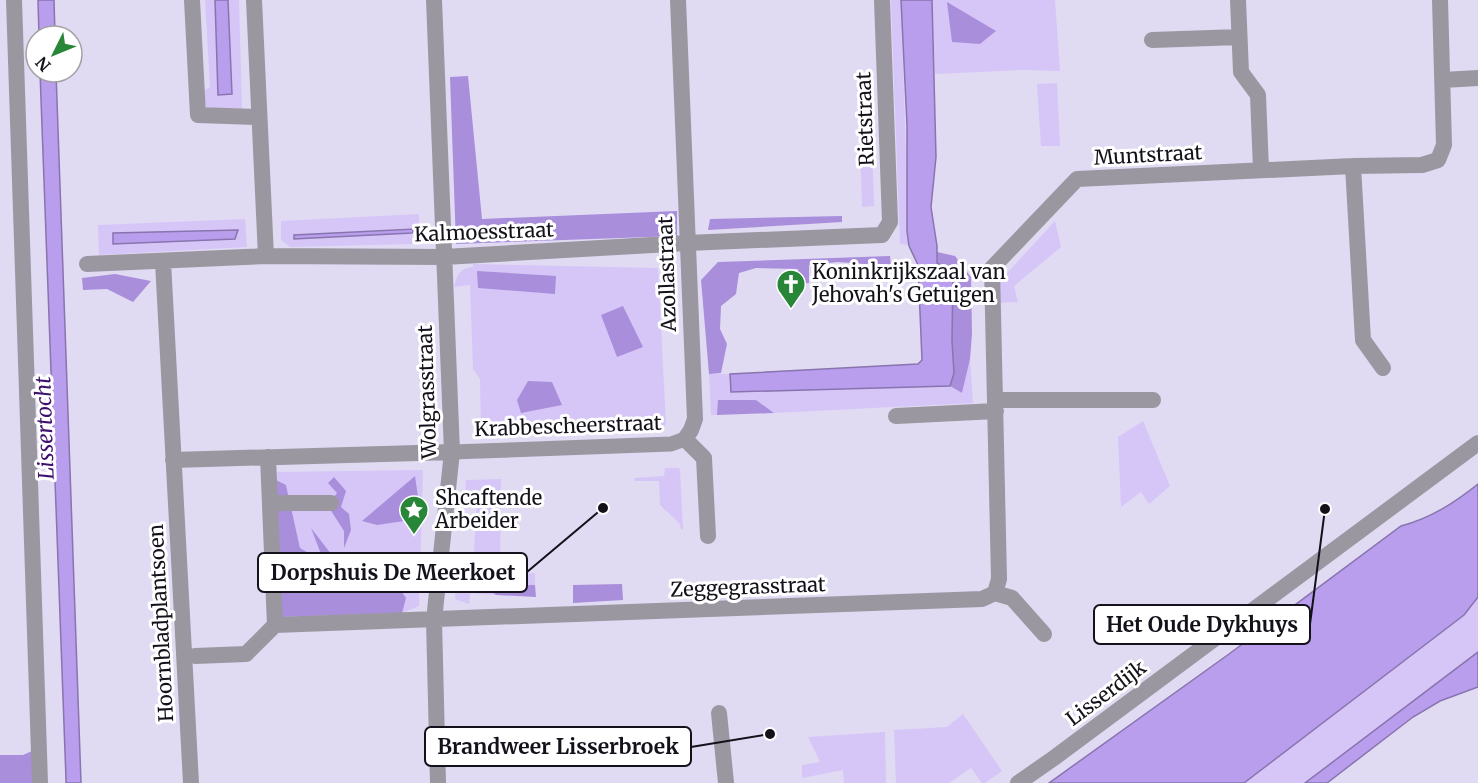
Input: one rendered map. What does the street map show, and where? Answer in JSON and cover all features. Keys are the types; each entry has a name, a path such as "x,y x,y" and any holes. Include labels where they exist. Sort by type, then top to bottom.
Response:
{"street":[{"path":"14,0 40,783"},
{"path":"192,0 198,115 258,117"},
{"path":"254,0 266,256"},
{"name":"Wolgrasstraat","path":"434,0 452,452 434,620 438,783"},
{"name":"Azollastraat","path":"678,0 695,419 685,439"},
{"name":"Rietstraat","path":"882,0 890,222 882,235"},
{"path":"1238,0 1241,72 1258,95 1261,170"},
{"name":"Muntstraat","path":"995,593 999,579 992,268 1077,179 1422,165 1438,160 1444,145 1440,0"},
{"path":"1152,40 1239,37"},
{"path":"1443,80 1478,78"},
{"path":"1353,166 1364,340 1383,368"},
{"name":"Kalmoesstraat","path":"87,264 266,256 444,257 882,235"},
{"name":"Hoornbladplantsoen","path":"163,262 191,783"},
{"path":"896,416 996,406 1154,400"},
{"path":"685,439 704,458 708,536"},
{"name":"Krabbescheerstraat","path":"452,452 671,444 685,439"},
{"name":"Lisserdijk","path":"1018,783 1054,759 1478,443"},
{"path":"173,460 452,452"},
{"path":"268,457 275,624 434,620"},
{"path":"271,503 331,503"},
{"path":"995,593 1012,598 1044,634"},
{"name":"Zeggegrasstraat","path":"434,620 982,599 995,593"},
{"name":"Hoornbladplantsoen","path":"195,656 246,654 275,624"},
{"path":"719,713 726,783"}],"shaded area":[{"path":"38,0 54,0 55,24 39,24"},
{"path":"205,0 215,0 219,95 232,94 228,0 239,0 242,109 206,108 203,91 210,87"},
{"path":"215,0 228,0 232,94 218,95"},
{"path":"891,0 901,0 909,245 900,244"},
{"path":"901,0 932,0 936,157 931,207 937,246 937,263 953,272 954,373 950,386 731,392 730,374 918,364 922,360 918,265 909,246 907,231 907,125"},
{"path":"932,0 1055,0 1060,71 1024,70 935,74"},
{"path":"947,2 996,31 980,44 952,42"},
{"path":"468,76 482,219 677,211 677,236 456,244 450,77"},
{"path":"1057,83 1060,146 1041,146 1037,84"},
{"path":"40,84 56,84 81,783 66,783"},
{"path":"872,143 874,206 862,207 860,144"},
{"path":"419,214 419,228 294,235 294,239 412,233 412,244 290,247 281,240 281,221"},
{"path":"842,216 842,222 708,230 710,219"},
{"path":"245,219 247,247 99,255 98,225"},
{"path":"1055,221 1061,247 1014,286 1018,302 997,303 997,284"},
{"path":"414,229 412,233 294,239 294,235"},
{"path":"238,230 235,239 113,244 113,233"},
{"path":"937,252 955,256 971,277 972,334 970,359 962,393 950,386 954,373 953,272 937,263"},
{"path":"890,256 891,266 838,262 809,265 809,283 797,284 798,269 756,268 739,273 736,294 721,306 720,329 727,344 721,373 709,374 701,280 718,262"},
{"path":"473,264 658,268 666,425 650,429 647,425 481,429 480,379 473,369 470,285 454,287 460,273 473,267"},
{"path":"477,271 556,276 555,294 478,288"},
{"path":"115,274 151,281 133,302 107,289 83,290 82,278"},
{"path":"623,306 643,347 617,357 601,315"},
{"path":"970,359 973,403 774,413 756,400 719,400 717,415 711,415 709,374 730,374 731,392 950,386 962,393"},
{"path":"528,381 552,382 562,405 521,413 517,400"},
{"path":"718,400 756,400 774,413 717,415"},
{"path":"1143,421 1170,486 1149,504 1141,492 1121,507 1118,437"},
{"path":"665,468 679,468 680,470 683,529 681,530 680,524 660,505 659,481 635,481 634,478 664,476"},
{"path":"423,470 419,606 402,613 366,561 385,591 346,573 313,531 324,563 300,548 286,485 276,480 277,472"},
{"path":"415,476 419,504 411,520 377,525 362,521"},
{"path":"334,477 346,491 341,507 349,514 351,530 344,548 344,531 328,506 337,493 328,483"},
{"path":"501,479 500,575 535,573 535,585 487,586 496,595 470,593 469,604 455,599 456,585 472,584 477,498 465,494 466,480"},
{"path":"276,480 286,485 300,548 324,562 311,528 346,573 384,590 365,560 392,577 406,598 402,613 282,617"},
{"path":"1478,484 1478,597 1464,615 1244,783 1049,783 1229,654 1401,526 1442,509"},
{"path":"622,584 623,600 573,603 573,585"},
{"path":"535,585 536,597 496,595 486,586"},
{"path":"1478,597 1478,652 1305,783 1244,783 1464,615"},
{"path":"1478,652 1478,687 1440,701 1413,717 1327,783 1305,783"},
{"path":"963,714 1002,771 985,783 982,783 971,768 949,783 896,783 894,730 947,727"},
{"path":"885,732 886,783 844,783 843,770 802,778 802,765 820,762 808,737"},
{"path":"32,751 34,783 0,783 0,755 23,755"}],"place":[{"name":"Koninkrijkszaal van Jehovah's Getuigen","path":"791,310"},
{"name":"Dorpshuis De Meerkoet","path":"603,508"},
{"name":"Het Oude Dykhuys","path":"1325,509"},
{"name":"Shcaftende Arbeider","path":"414,536"},
{"name":"Brandweer Lisserbroek","path":"770,734"}],"water label":[{"name":"Lissertocht","path":"45,428"}]}
